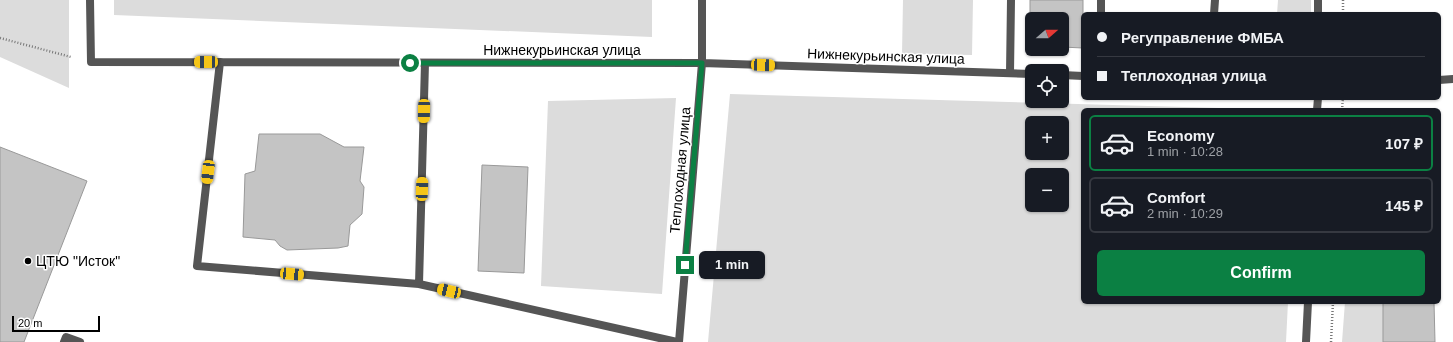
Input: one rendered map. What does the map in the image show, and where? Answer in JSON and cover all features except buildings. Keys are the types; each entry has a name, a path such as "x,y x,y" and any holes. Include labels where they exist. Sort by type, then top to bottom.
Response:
{"street":[{"path":"90,0 91,62"},
{"name":"Теплоходная улица","path":"678,342 702,63 702,0"},
{"path":"1010,73 1011,0"},
{"path":"1101,0 1101,12"},
{"path":"1214,12 1215,0"},
{"path":"1318,0 1318,12"},
{"name":"Нижнекурьинская улица","path":"91,62 702,63 1025,74"},
{"path":"220,62 197,266 419,284 678,342"},
{"path":"419,284 425,63"},
{"path":"1069,75 1081,76"},
{"path":"1441,80 1453,80"},
{"path":"1306,342 1308,304"},
{"path":"64,342 66,337 80,342"}],"path":[{"path":"1343,0 1343,12"},
{"path":"0,38 91,62"},
{"path":"1331,342 1333,304"}],"shaded area":[{"path":"0,0 69,0 69,88 0,57"},
{"path":"114,0 652,0 652,37 114,15"},
{"path":"903,0 973,0 972,55 902,54"},
{"path":"1278,0 1311,0 1311,12 1277,12"},
{"path":"730,94 1025,102 1025,108 1069,108 1069,104 1216,108 1081,108 1081,304 1288,304 1286,342 708,342"},
{"path":"676,98 662,294 541,286 548,101"},
{"path":"1345,304 1383,304 1383,342 1342,342"}],"place":[{"name":"ЦТЮ \"Исток\"","path":"28,261"}],"route":[{"path":"410,63 702,63 685,265"}]}
